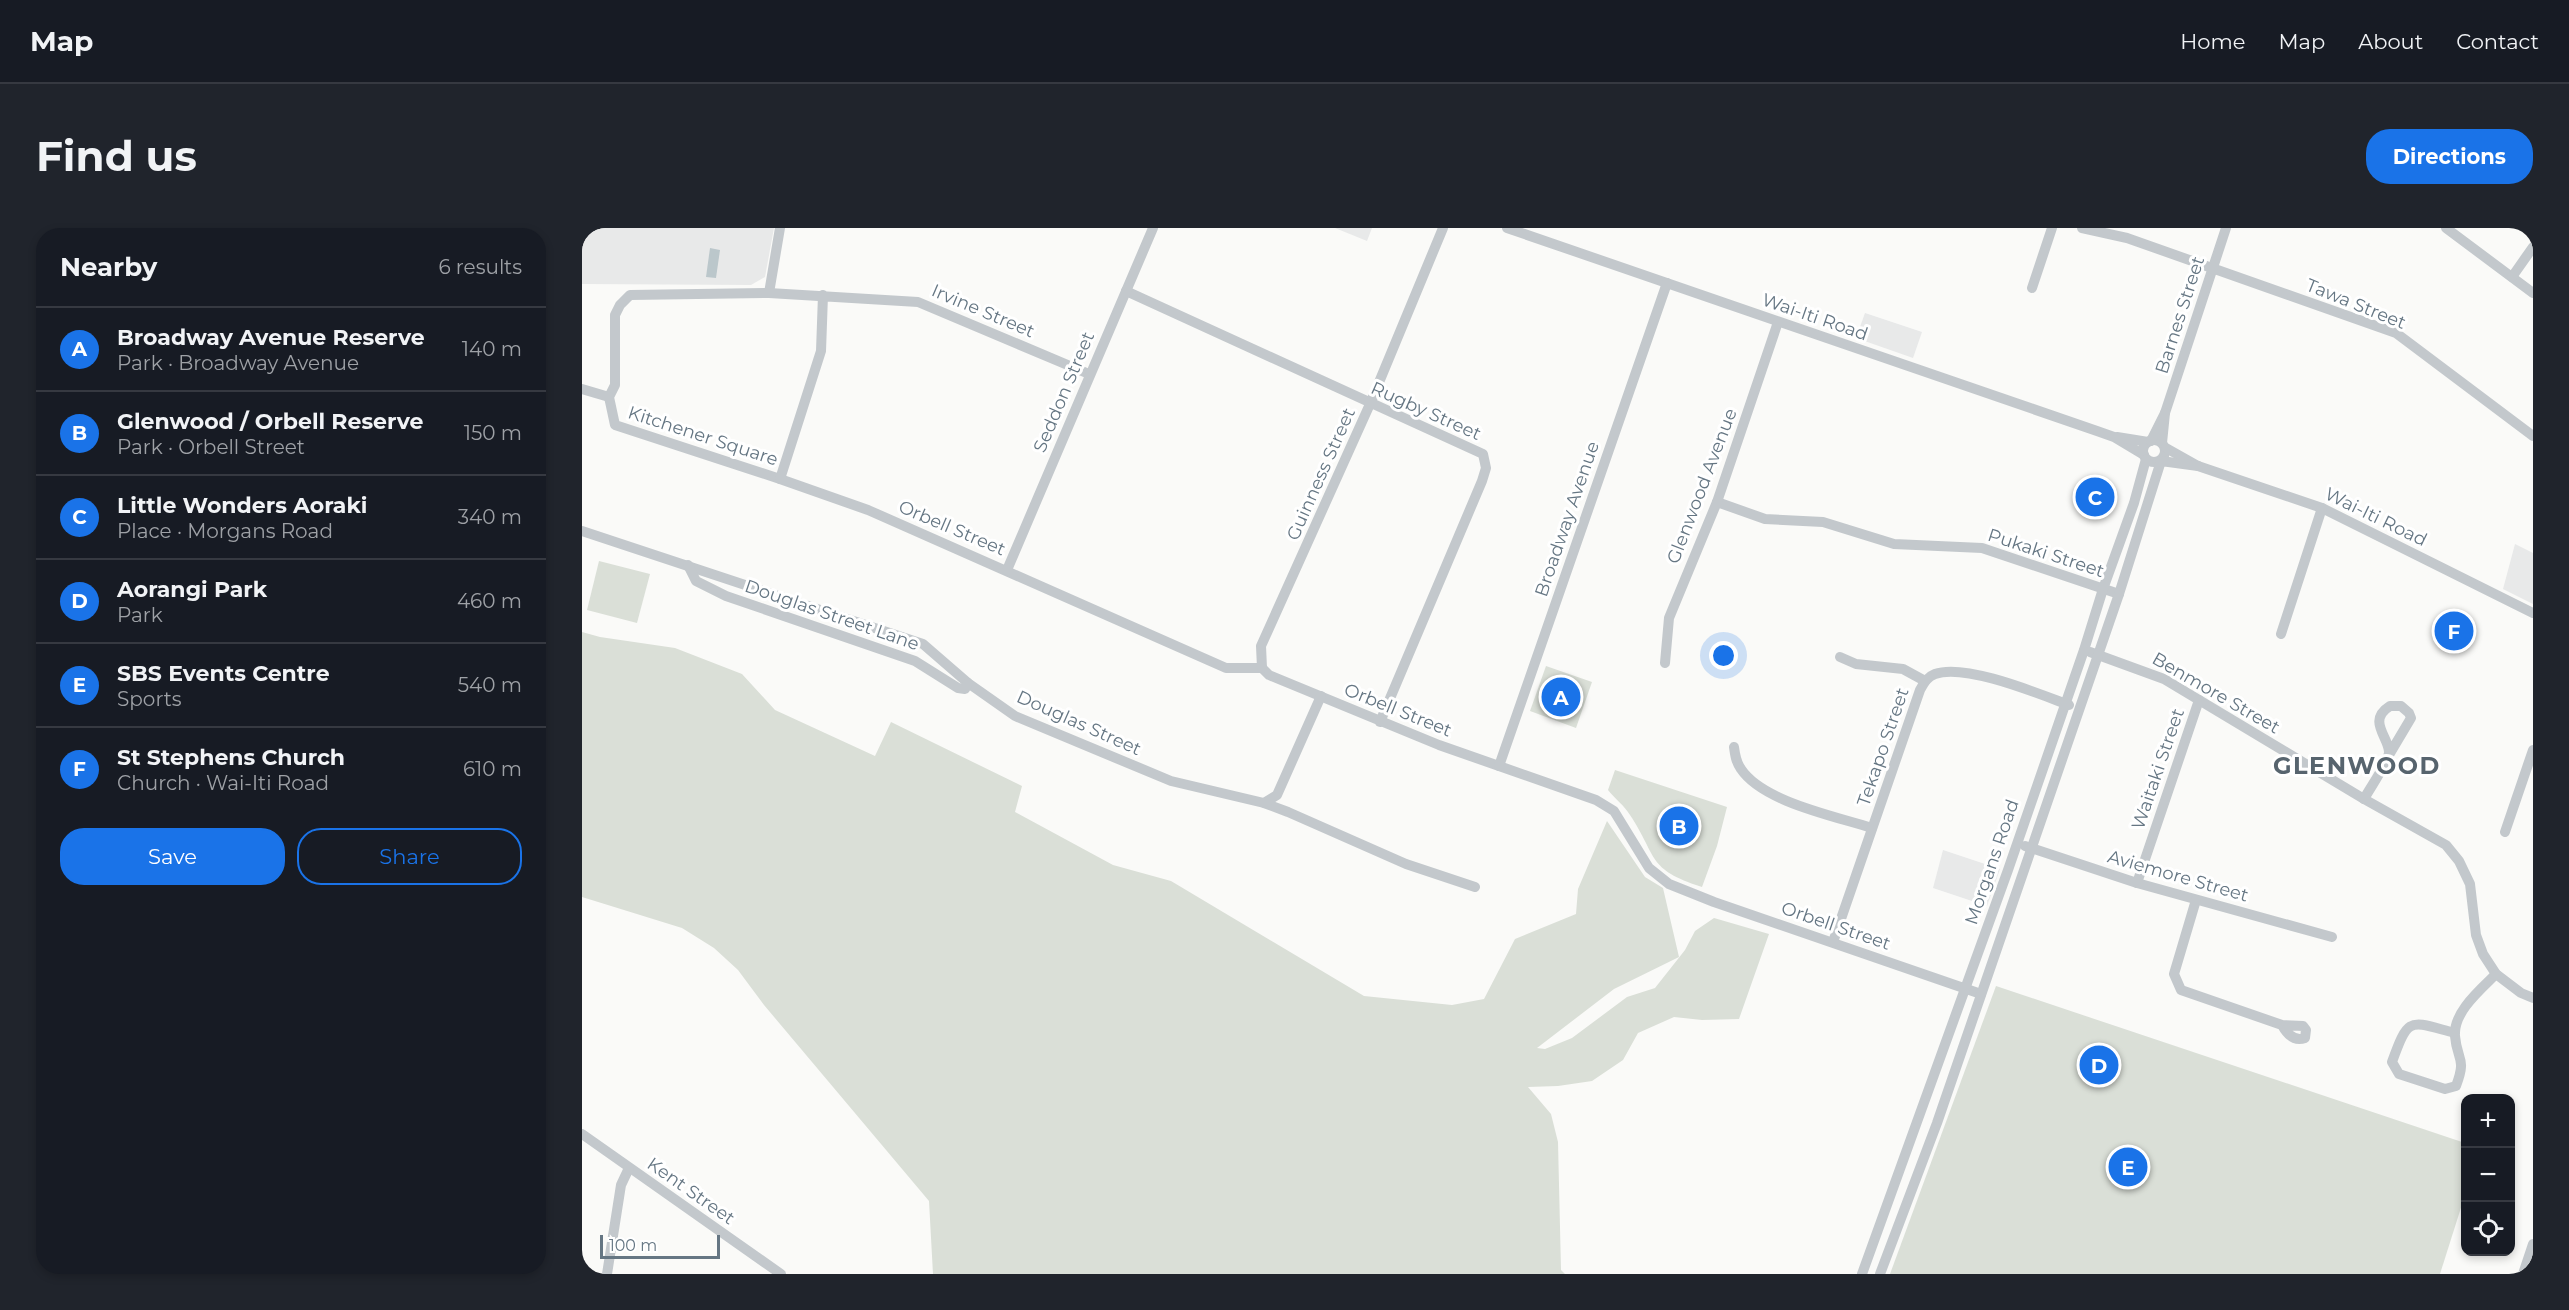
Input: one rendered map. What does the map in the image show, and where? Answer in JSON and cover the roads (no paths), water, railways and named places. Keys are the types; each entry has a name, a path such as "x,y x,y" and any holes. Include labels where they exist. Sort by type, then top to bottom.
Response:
{"street":[{"path":"769,293 780,228"},
{"name":"Seddon Street","path":"1007,570 1153,228"},
{"name":"Guinness Street","path":"1262,668 1261,646 1370,404 1443,228"},
{"name":"Wai-Iti Road","path":"1507,228 2114,437 2149,441"},
{"path":"2032,288 2052,228"},
{"name":"Tawa Street","path":"2082,228 2127,237 2396,333 2533,436"},
{"name":"Barnes Street","path":"2149,441 2165,413 2226,228"},
{"path":"2445,228 2533,293"},
{"path":"2512,277 2533,247"},
{"name":"Broadway Avenue","path":"1499,766 1667,283"},
{"name":"Rugby Street","path":"1126,291 1483,454 1486,468 1380,722"},
{"name":"Kitchener Square","path":"769,293 823,296 821,351 780,479 615,425 609,397 615,385 615,315 620,304 630,295 769,293"},
{"name":"Irvine Street","path":"823,296 925,303 1089,374"},
{"name":"Glenwood Avenue","path":"1665,663 1669,618 1717,502 1779,322"},
{"path":"582,389 609,397"},
{"name":"Barnes Street","path":"2164,446 2165,413"},
{"name":"Wai-Iti Road","path":"2114,437 2145,457"},
{"path":"2149,441 2164,446 2165,455 2161,461 2153,463 2145,457 2144,448 2149,441"},
{"name":"Wai-Iti Road","path":"2164,446 2198,466"},
{"name":"Morgans Road","path":"1862,1274 1921,1117 2084,650 2103,588 2137,494 2145,457"},
{"name":"Wai-Iti Road","path":"2161,461 2198,466 2322,508 2533,613"},
{"name":"Morgans Road","path":"1880,1274 1937,1123 2119,594 2161,461"},
{"name":"Orbell Street","path":"780,479 868,510 1226,668 1262,668 1269,675 1380,722 1605,804 1622,821 1649,868 1670,884 1981,994"},
{"name":"Pukaki Street","path":"1717,502 1765,519 1823,522 1894,544 1982,548 2119,594"},
{"path":"2281,634 2322,508"},
{"name":"Douglas Street","path":"582,531 923,644 968,683 1015,716 1171,781 1264,803 1406,864 1475,886"},
{"name":"Douglas Street Lane","path":"688,565 696,581 726,596 915,660 958,688 964,689 968,683"},
{"name":"Benmore Street","path":"2084,650 2153,673 2364,800 2446,845 2459,861 2470,884 2476,935 2483,954 2496,974 2521,993 2533,998"},
{"path":"1840,657 1856,664 1903,669 1925,681"},
{"name":"Tekapo Street","path":"1833,942 1925,681 1941,673 1969,674 2003,682 2078,708"},
{"path":"1264,803 1277,795 1321,696"},
{"name":"Waitaki Street","path":"2137,883 2199,700"},
{"path":"1734,747 1742,771 1766,792 1872,828"},
{"path":"2505,832 2533,750"},
{"path":"2364,800 2389,755"},
{"name":"Aviemore Street","path":"2017,843 2137,883 2332,937"},
{"path":"2196,900 2174,974 2181,990 2282,1025"},
{"path":"2455,1033 2418,1023 2408,1025 2395,1052 2393,1066 2398,1074 2445,1089 2456,1086 2463,1063 2455,1033 2466,1004 2496,974"},
{"path":"1921,1117 1937,1123"},
{"name":"Kent Street","path":"582,1134 781,1274"},
{"path":"608,1274 621,1185 629,1168"},
{"path":"2523,1274 2533,1244"}],"place":[{"name":"Little Wonders Aoraki","path":"2095,497"},
{"name":"St Stephens Church","path":"2454,631"},
{"name":"Broadway Avenue Reserve","path":"1561,697"},
{"name":"Glenwood / Orbell Reserve","path":"1679,826"},
{"name":"Aorangi Park","path":"2099,1065"},
{"name":"SBS Events Centre","path":"2128,1167"}],"district":[{"name":"GLENWOOD","path":"2357,765"}]}
